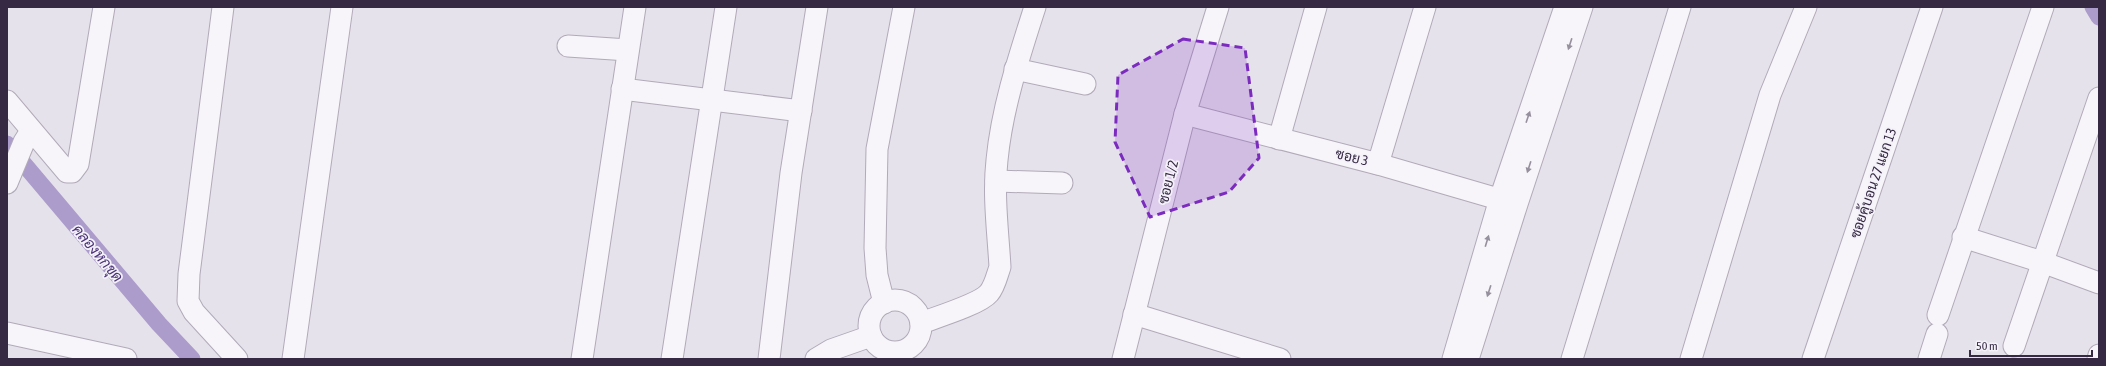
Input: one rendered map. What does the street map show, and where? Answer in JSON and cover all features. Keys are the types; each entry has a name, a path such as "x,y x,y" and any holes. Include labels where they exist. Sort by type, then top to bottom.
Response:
{"street":[{"path":"7,101 28,136 67,172 72,172 76,169 104,7"},
{"path":"223,7 189,274 188,301 194,312 237,359"},
{"path":"293,359 342,7"},
{"path":"582,359 635,7"},
{"path":"672,359 726,7"},
{"path":"770,359 791,173 817,7"},
{"path":"884,303 877,275 875,248 877,149 904,7"},
{"path":"921,323 978,301 989,293 1000,267 996,182 997,159 1015,69 1035,7"},
{"name":"ซอย 1/2","path":"1123,359 1185,114 1218,7"},
{"path":"1279,139 1316,7"},
{"path":"1378,164 1425,7"},
{"path":"1468,359 1508,201 1565,7"},
{"path":"1453,359 1508,201 1582,7"},
{"path":"1572,359 1680,7"},
{"path":"1691,359 1770,95 1806,7"},
{"name":"ซอยคู้บอน 27 แยก 13","path":"1813,359 1932,7"},
{"path":"1929,359 1964,237 2043,7"},
{"path":"568,46 628,50"},
{"path":"1015,69 1085,84"},
{"path":"622,89 801,111"},
{"path":"2014,346 2099,98"},
{"name":"ซอย 3","path":"1185,114 1378,164 1508,201"},
{"path":"9,177 28,136"},
{"path":"996,182 1062,183"},
{"path":"1964,237 2042,262 2099,283"},
{"path":"896,300 908,303 917,311 921,323 920,336 907,354 888,352 878,346 871,336 869,327 871,317 876,309 884,303 896,300"},
{"path":"1134,314 1273,358"},
{"path":"7,333 126,359"},
{"path":"816,359 831,350 871,336"},
{"path":"2098,359 2099,355"}],"highlighted area":[{"path":"1183,39 1245,48 1259,158 1229,192 1150,217 1115,142 1118,75"}],"waterway":[{"path":"2093,7 2099,17"},
{"name":"คลองหกขุด","path":"7,144 159,324 192,359"}]}
